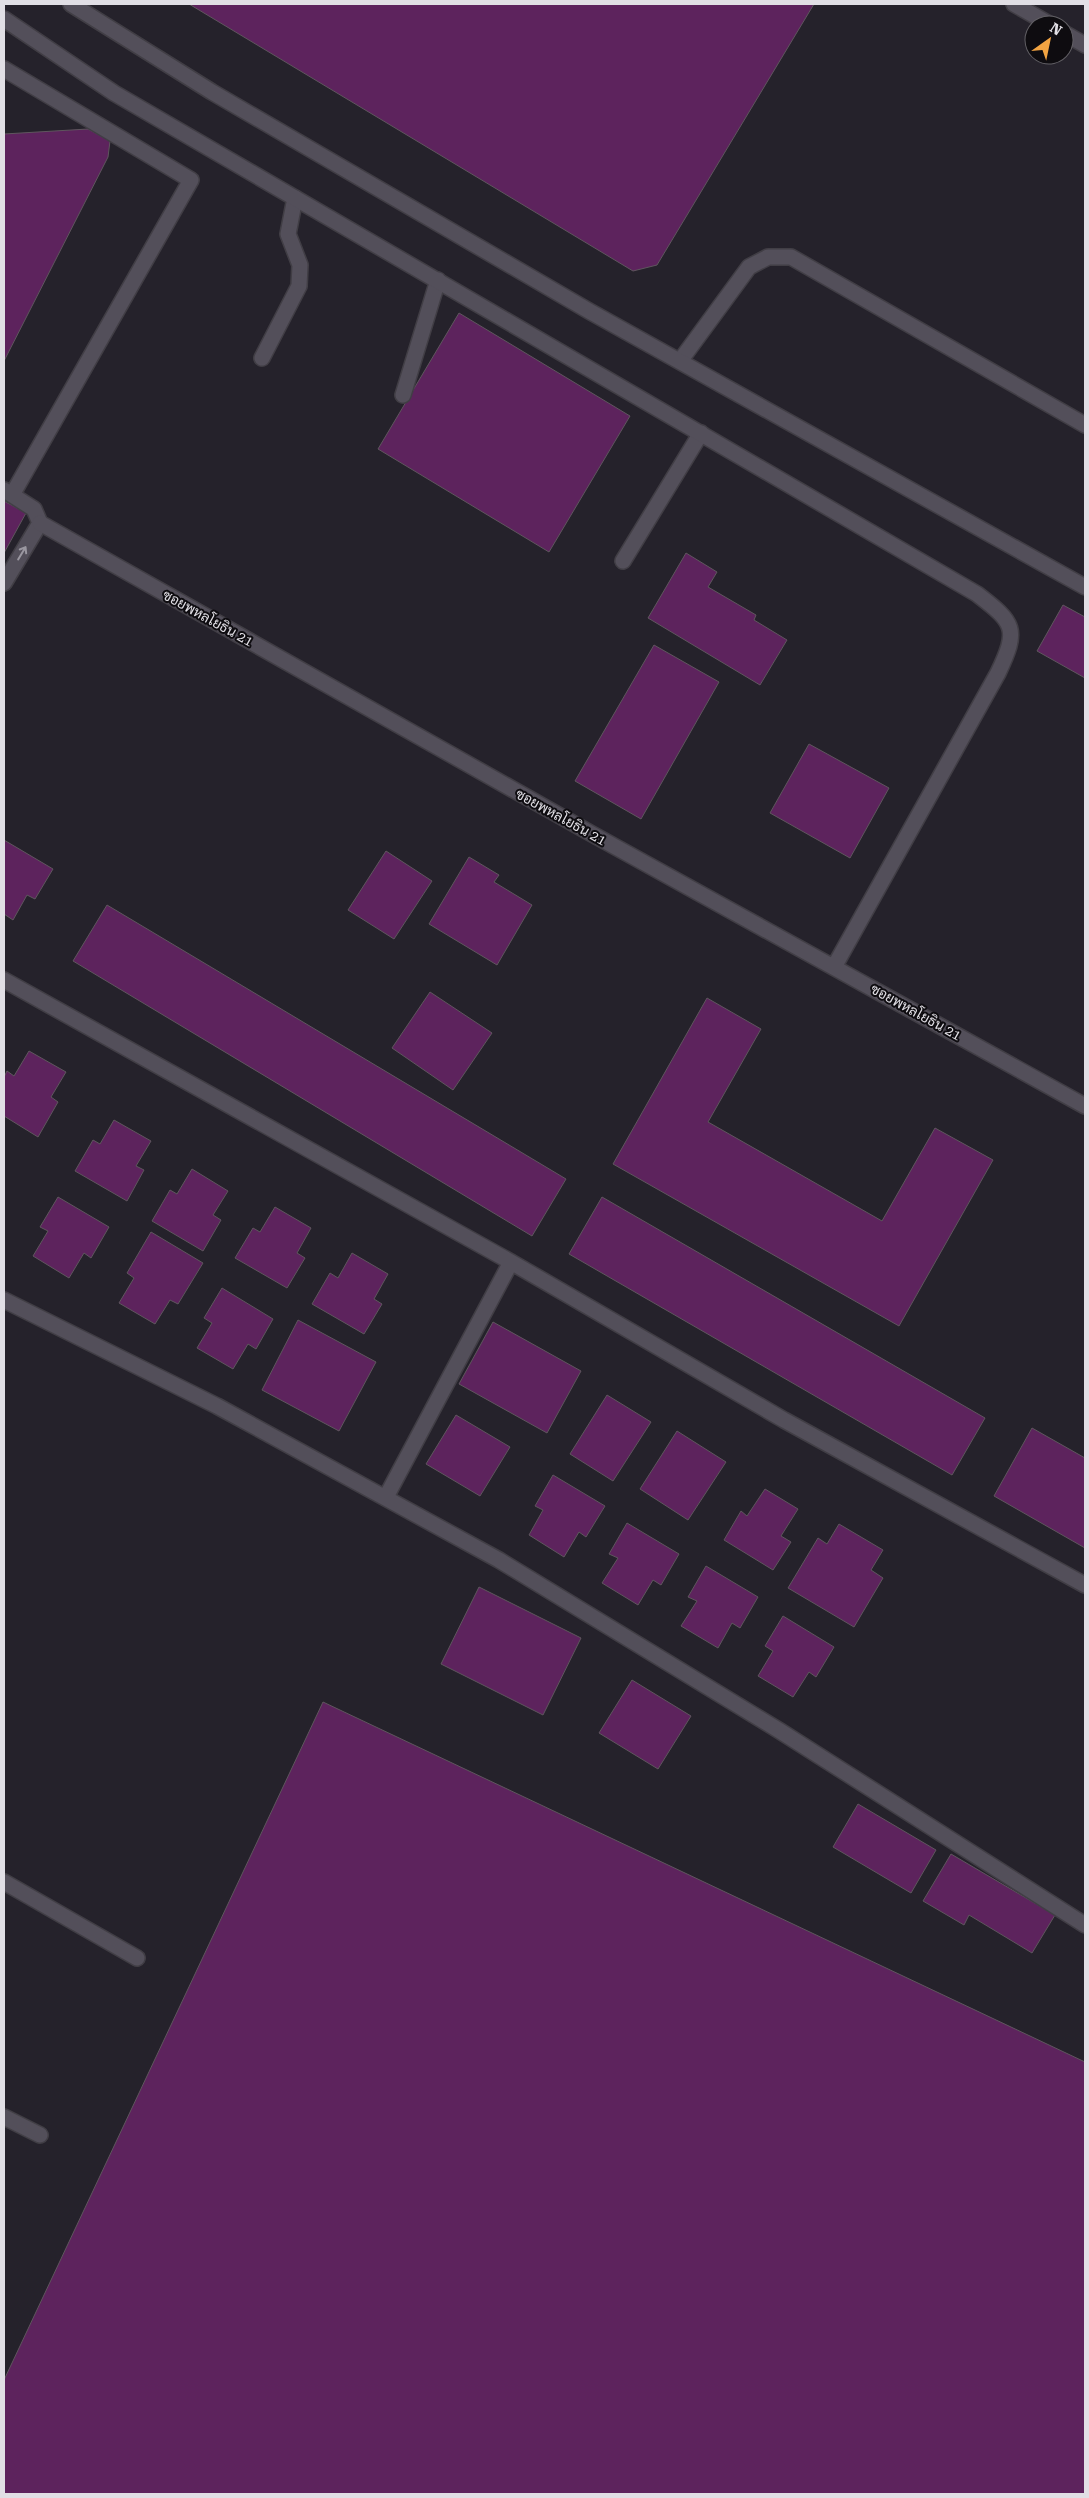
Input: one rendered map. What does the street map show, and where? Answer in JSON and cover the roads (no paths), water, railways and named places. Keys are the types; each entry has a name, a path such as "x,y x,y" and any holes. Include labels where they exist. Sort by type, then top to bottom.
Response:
{"street":[{"path":"72,4 212,92 580,306 1085,588"},
{"path":"1014,4 1033,15"},
{"path":"4,19 114,93 977,594 1000,611 1010,627 1011,645 998,673 834,967"},
{"path":"1074,39 1085,45"},
{"path":"4,69 191,180 8,492 34,509 40,523 4,583"},
{"path":"262,358 299,286 300,265 288,234 295,198"},
{"path":"680,361 749,267 768,257 791,257 1085,425"},
{"path":"403,394 438,280"},
{"path":"623,562 701,433"},
{"name":"ซอยพหลโยธิน 21","path":"40,523 583,829 1085,1106"},
{"path":"4,980 511,1262 784,1420 1085,1585"},
{"path":"386,1496 511,1262"},
{"path":"4,1300 217,1406 386,1496 499,1560 780,1732 1085,1925"},
{"path":"4,1882 137,1958"},
{"path":"4,2117 40,2135"}]}
